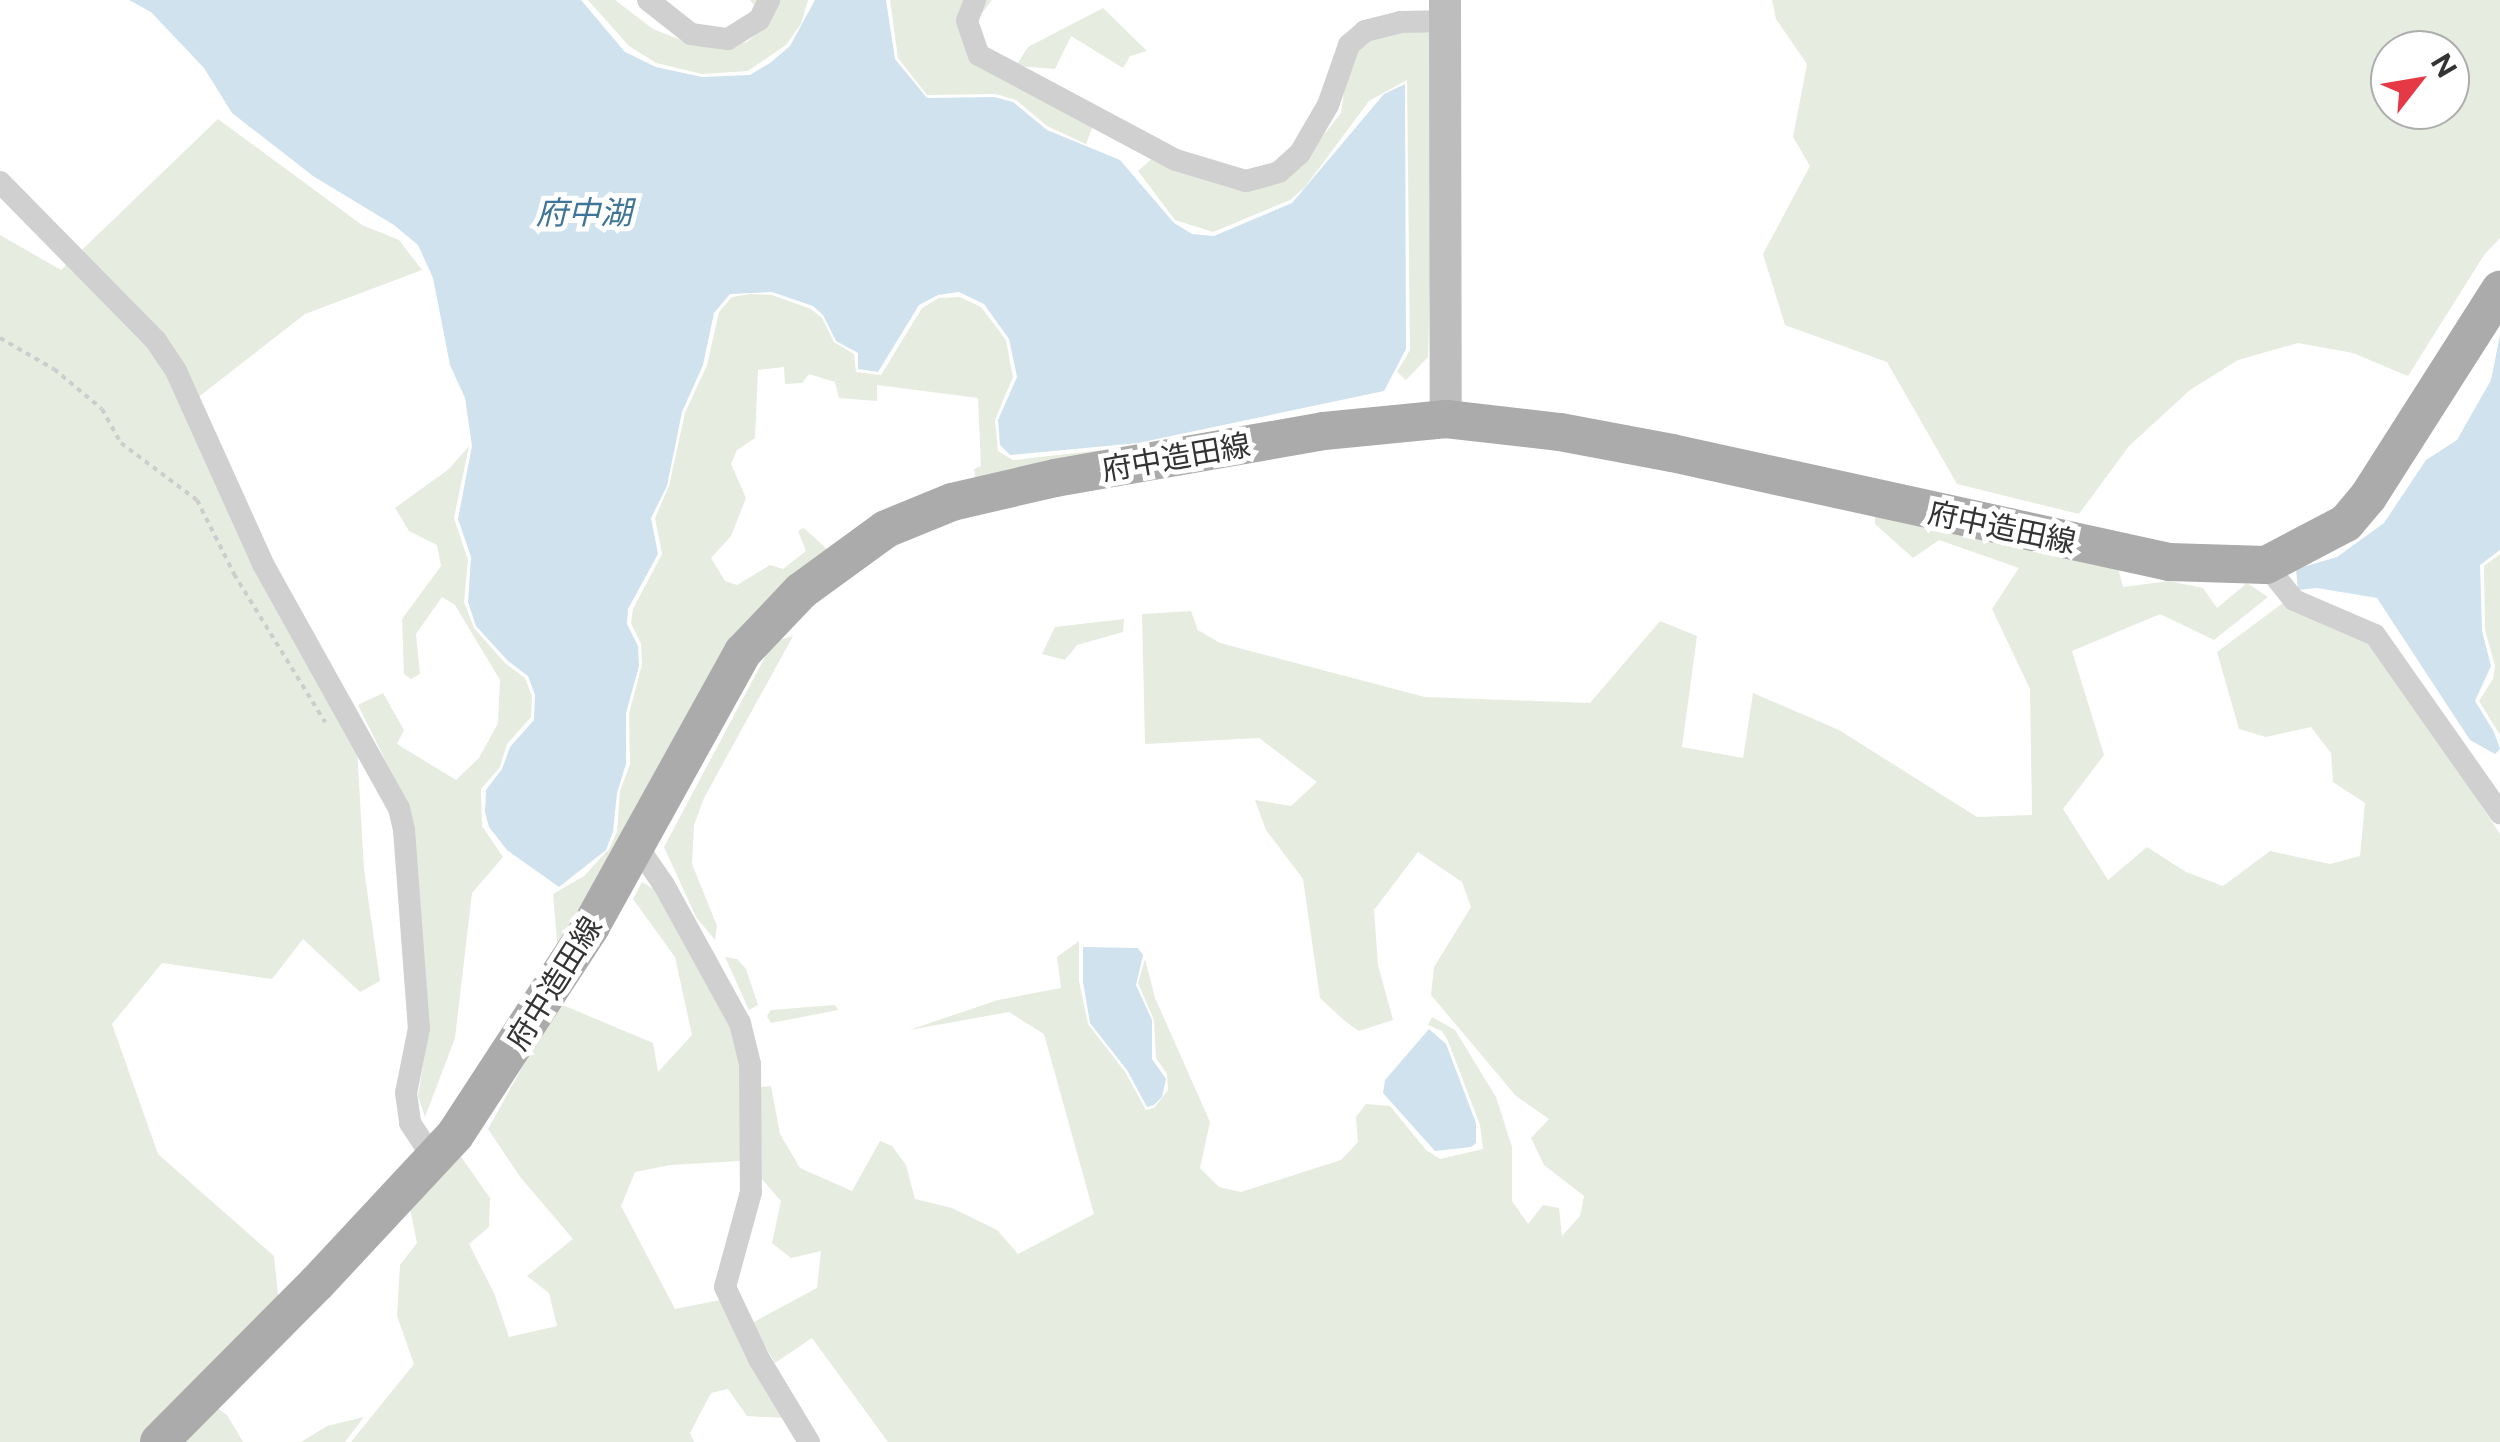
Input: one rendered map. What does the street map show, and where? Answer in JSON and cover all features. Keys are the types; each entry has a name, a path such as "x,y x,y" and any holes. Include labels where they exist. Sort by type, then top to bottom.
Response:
{"main road":[{"name":"府中造田線","path":"159,1442 434,1158 523,1036 636,846 744,652 800,591 886,530 952,502 1039,481 1324,431 1446,419 1560,432 1672,453 2169,562 2266,565 2302,550 2346,523 2368,496 2500,290"}],"street":[{"path":"648,0 691,34 728,39 759,20 769,0"},
{"path":"975,0 967,21 971,43 979,55 1176,160 1220,177 1246,181 1279,172 1300,153 1328,105 1348,45 1365,31 1384,24 1444,10 1446,419"},
{"path":"0,182 156,342 176,371 262,564 398,808 404,830 418,1028 406,1093 410,1123 434,1158"},
{"path":"2266,565 2294,600 2376,635 2500,813"},
{"path":"636,846 664,885 740,1023 750,1064 751,1192 725,1287 759,1360 809,1442"}],"path":[{"path":"0,338 54,369 102,409 120,444 197,500 234,574 335,736"}],"shaded area":[{"path":"588,0 615,0 653,29 689,43 715,47 747,42 769,23 750,0 808,0 801,24 786,45 748,71 702,74 656,63 629,46"},
{"path":"890,0 992,0 965,35 1094,123 1086,144 1047,126 1016,100 996,94 927,95 898,58"},
{"path":"1772,0 2500,0 2500,238 2484,255 2408,376 2353,353 2298,343 2238,360 2190,390 2129,446 2079,514 1957,484 1887,362 1785,325 1763,254 1810,166 1793,137 1807,64 1776,19"},
{"path":"1103,8 1147,51 1130,56 1123,68 1071,36 1055,69 1016,66 1028,47"},
{"path":"1437,25 1428,357 1406,380 1397,372 1410,350 1407,80 1369,101 1305,187 1290,200 1213,232 1175,220 1138,171 1154,157 1190,175 1300,165 1341,113 1349,57 1371,35"},
{"path":"218,119 362,225 399,240 422,270 305,314 183,409 357,748 364,869 380,981 360,992 303,939 272,979 162,963 112,1024 158,1154 274,1256 279,1304 141,1442 0,1442 0,235 61,270"},
{"path":"772,295 811,309 822,318 834,342 854,354 856,372 881,375 922,308 939,298 960,297 981,307 1006,340 1013,377 995,420 998,451 1013,460 1129,447 976,485 974,469 981,466 978,398 877,385 877,401 839,398 835,382 809,374 802,383 785,384 784,367 758,370 755,438 737,450 731,464 746,498 731,536 711,558 725,581 737,585 770,565 783,569 806,551 798,531 804,528 831,553 558,952 553,894 584,876 609,849 617,832 620,791 630,764 629,714 642,664 641,644 631,623 633,609 662,554 655,518 669,486 685,413 707,365 719,312 732,297"},
{"path":"469,446 454,518 468,560 464,602 474,628 505,663 525,678 532,696 531,717 507,744 500,767 481,789 482,826 503,857 472,893 455,1038 425,1117 418,1096 429,1028 395,780 358,705 383,693 404,730 397,744 456,780 479,758 498,723 500,680 455,605 442,597 416,634 420,674 411,679 404,674 402,619 441,566 437,545 409,531 395,508 449,469"},
{"path":"1875,515 2118,568 2123,587 2169,581 2203,588 2217,608 2247,583 2268,597 2214,640 2160,614 2072,651 2104,755 2063,809 2108,880 2147,847 2186,872 2223,886 2270,851 2330,864 2360,856 2365,803 2333,782 2331,753 2311,727 2266,737 2239,729 2217,652 2283,603 2360,638 2383,657 2500,834 2500,1442 888,1442 812,1338 775,1363 752,1323 817,1288 821,1251 791,1258 772,1243 781,1201 761,1178 761,1087 771,1086 780,1134 800,1168 852,1191 880,1141 892,1146 906,1165 915,1199 952,1208 997,1230 1018,1254 1094,1214 1044,1034 1009,1012 909,1030 998,1000 1061,988 1057,957 1079,941 1079,981 1088,1024 1125,1072 1146,1110 1154,1108 1168,1090 1167,1074 1156,1058 1154,1020 1138,983 1145,959 1155,998 1210,1122 1200,1168 1219,1187 1241,1192 1341,1160 1358,1142 1356,1117 1366,1104 1390,1106 1426,1150 1440,1159 1483,1149 1480,1125 1448,1041 1442,1031 1428,1025 1432,1017 1455,1030 1496,1097 1512,1147 1512,1201 1528,1224 1543,1205 1559,1208 1562,1236 1580,1216 1584,1196 1544,1165 1531,1138 1549,1119 1516,1096 1431,995 1434,967 1471,907 1462,882 1418,852 1374,910 1378,965 1393,1020 1359,1031 1346,1022 1320,998 1303,879 1266,830 1255,800 1291,806 1317,782 1259,738 1145,744 1142,614 1191,611 1198,630 1220,643 1425,697 1590,703 1660,621 1697,636 1682,747 1743,758 1753,693 1839,730 1977,817 2032,815 2030,689 1992,609 2019,568 1939,540 1913,558 1875,524"},
{"path":"2500,554 2500,735 2479,701 2493,679 2495,666 2485,630 2484,566"},
{"path":"1124,619 1123,632 1077,645 1065,660 1042,654 1055,627"},
{"path":"793,636 704,798 694,825 692,864 717,926 715,940 696,917 664,847 773,642"},
{"path":"642,882 657,891 731,1026 740,1067 741,1161 670,1165 635,1172 621,1206 675,1309 720,1300 784,1418 747,1416 728,1389 711,1393 690,1433 694,1442 351,1442 414,1364 397,1316 400,1265 417,1243 410,1209 459,1154 490,1198 489,1227 469,1244 494,1293 509,1337 557,1326 549,1293 527,1276 573,1239 521,1178 488,1129 558,1003 653,1043 658,1072 692,1035 675,957 633,899"},
{"path":"725,957 737,959 746,969 758,1005 749,1010"},
{"path":"835,1005 838,1010 771,1023 767,1016 771,1010"},
{"path":"217,1408 227,1415 243,1442 182,1442"},
{"path":"364,1417 345,1442 301,1442 327,1426"}],"water":[{"name":"府中湖","path":"129,0 581,0 625,52 656,67 702,77 750,75 770,63 790,46 815,0 886,0 895,59 927,98 994,97 1013,102 1047,130 1120,160 1174,223 1192,234 1214,236 1292,203 1384,94 1405,84 1406,349 1384,391 1138,443 1010,455 1000,445 998,420 1017,377 1009,339 984,304 959,292 938,295 919,305 878,372 858,369 858,353 836,341 823,315 813,306 772,292 730,294 714,313 703,365 682,412 667,486 651,518 658,554 628,609 627,624 638,646 639,666 626,713 626,764 617,793 613,832 606,850 559,887 507,850 489,827 485,812 486,790 502,769 510,747 534,720 535,695 528,676 508,661 476,626 468,602 471,557 458,519 472,446 465,398 450,365 433,278 418,245 394,225 313,176 232,113 204,68 151,12"},
{"path":"2500,335 2500,550 2480,565 2482,631 2491,666 2475,701 2494,732 2500,749 2495,754 2470,740 2377,598 2317,588 2298,590 2296,569 2337,557 2384,523 2426,460 2457,440 2491,380"},
{"path":"1083,947 1138,948 1143,955 1136,985 1152,1020 1152,1059 1166,1079 1162,1097 1154,1105 1147,1107 1127,1070 1090,1023 1083,982"},
{"path":"1429,1029 1446,1044 1476,1123 1476,1143 1471,1147 1435,1151 1383,1093 1385,1080"}]}
